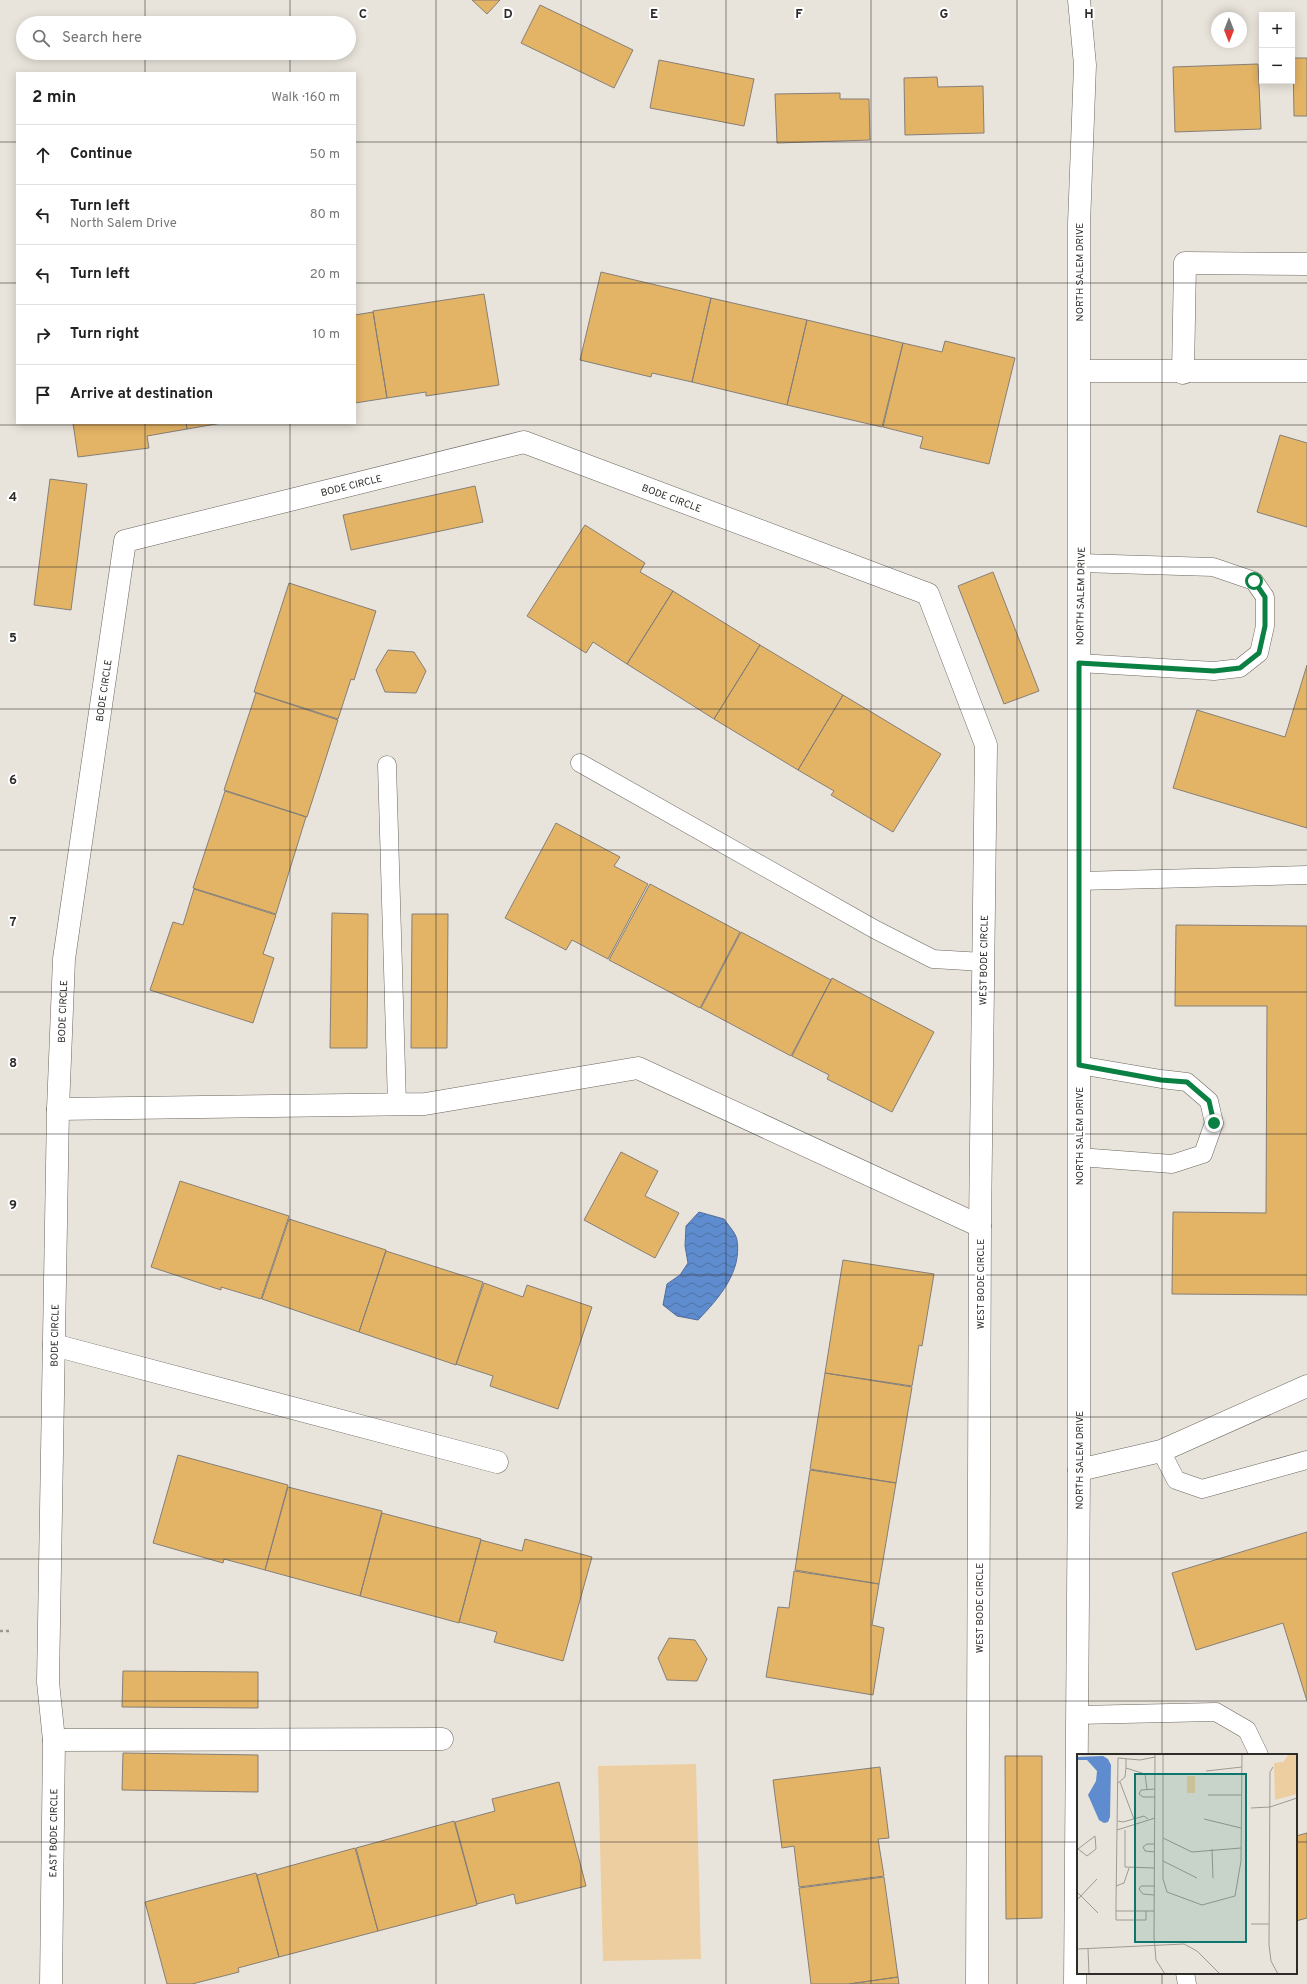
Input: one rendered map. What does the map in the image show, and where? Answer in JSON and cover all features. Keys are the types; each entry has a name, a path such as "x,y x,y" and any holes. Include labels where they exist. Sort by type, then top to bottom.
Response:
{"street":[{"name":"NORTH SALEM DRIVE","path":"1075,1984 1079,1470 1079,663 1081,372 1079,224 1085,65 1080,0"},
{"path":"1183,373 1185,264 1307,264"},
{"path":"1081,372 1183,373 1307,371"},
{"name":"BODE CIRCLE","path":"48,1682 58,1109 64,959 125,541 524,442 928,594"},
{"name":"WEST BODE CIRCLE","path":"928,594 986,744 980,1226 977,1984"},
{"path":"58,1109 425,1104 638,1068 980,1226"},
{"path":"54,1345 497,1462"},
{"path":"1079,1470 1161,1451 1307,1386"},
{"name":"EAST BODE CIRCLE","path":"48,1682 54,1740 51,1984"},
{"path":"54,1740 442,1739"}],"lane":[{"path":"1079,663 1214,671 1240,668 1259,653 1265,626 1265,597 1254,581 1213,567 1080,563"},
{"path":"580,763 876,930 933,959 983,962"},
{"path":"387,765 397,1104"},
{"path":"1079,881 1307,875"},
{"path":"1079,1065 1161,1080 1187,1082 1209,1101 1214,1123 1202,1154 1172,1164 1079,1157"},
{"path":"1161,1451 1176,1480 1202,1490 1307,1460"},
{"path":"1077,1715 1216,1712 1247,1730 1259,1754"},
{"path":"1185,1974 1187,1984"}],"path":[{"path":"0,1631 12,1631"}],"shaded area":[{"path":"696,1764 701,1959 603,1961 598,1766"}],"water":[{"path":"699,1212 724,1219 734,1232 737,1240 738,1252 736,1263 727,1284 714,1303 698,1320 677,1316 663,1305 667,1284 680,1275 688,1263 685,1246 686,1226"}],"building":[{"path":"472,0 500,0 487,14"},
{"path":"540,5 633,50 614,88 521,43"},
{"path":"1295,58 1307,58 1307,116 1294,116"},
{"path":"659,60 754,79 744,126 650,108"},
{"path":"1258,64 1261,129 1175,132 1173,67"},
{"path":"937,77 938,87 983,86 984,133 905,135 904,78"},
{"path":"840,93 840,99 869,99 870,140 777,143 775,94"},
{"path":"601,272 711,298 692,382 652,373 651,377 580,360"},
{"path":"484,294 499,385 426,396 426,392 387,398 373,311"},
{"path":"711,298 807,320 787,405 692,382"},
{"path":"373,312 387,398 356,403 356,315"},
{"path":"807,320 903,343 882,427 787,405"},
{"path":"945,341 1015,358 989,464 920,448 923,437 883,427 903,343 942,352"},
{"path":"73,424 186,424 187,429 147,436 149,448 78,457"},
{"path":"186,424 216,424 187,429"},
{"path":"1280,435 1307,443 1307,527 1257,512"},
{"path":"50,479 87,484 71,610 34,605"},
{"path":"475,486 483,522 351,550 343,515"},
{"path":"585,525 645,563 640,572 673,591 627,664 593,642 586,653 527,616"},
{"path":"993,572 1039,691 1004,704 958,586"},
{"path":"289,583 376,611 354,680 351,679 338,719 254,692"},
{"path":"673,591 760,645 714,719 627,664"},
{"path":"760,645 843,695 798,770 714,719"},
{"path":"388,650 414,652 426,671 416,693 385,692 376,670"},
{"path":"1307,665 1307,828 1173,788 1197,710 1285,737"},
{"path":"256,693 338,720 307,817 224,790"},
{"path":"843,695 941,754 893,832 831,795 834,791 798,770"},
{"path":"225,791 306,817 276,914 193,888"},
{"path":"556,823 620,857 614,866 648,884 608,959 572,940 566,950 505,918"},
{"path":"650,884 740,932 700,1008 609,960"},
{"path":"194,889 276,915 263,954 274,958 253,1023 150,990 173,922 183,925"},
{"path":"332,913 368,914 367,1048 330,1048"},
{"path":"412,914 448,914 447,1048 411,1048"},
{"path":"1176,925 1307,926 1307,1295 1172,1294 1173,1212 1266,1213 1267,1006 1175,1006"},
{"path":"741,932 831,980 791,1056 701,1008"},
{"path":"832,978 934,1032 892,1112 827,1079 829,1075 792,1056"},
{"path":"621,1152 658,1171 645,1196 679,1213 655,1258 584,1220"},
{"path":"180,1181 289,1216 261,1299 221,1287 221,1290 151,1267"},
{"path":"289,1219 386,1250 359,1332 262,1299"},
{"path":"386,1251 483,1282 456,1365 359,1332"},
{"path":"843,1260 934,1274 922,1346 919,1345 912,1386 825,1373"},
{"path":"484,1283 523,1297 527,1285 592,1307 558,1409 490,1386 493,1376 456,1364"},
{"path":"825,1373 912,1387 896,1483 810,1469"},
{"path":"178,1455 288,1485 265,1570 224,1559 223,1563 153,1543"},
{"path":"810,1470 896,1483 879,1584 795,1570"},
{"path":"288,1487 382,1511 360,1596 265,1570"},
{"path":"382,1513 481,1539 459,1623 360,1596"},
{"path":"1307,1532 1307,1701 1283,1623 1196,1650 1172,1573"},
{"path":"525,1539 592,1557 563,1661 494,1642 497,1632 459,1622 481,1540 522,1551"},
{"path":"794,1571 879,1584 872,1625 884,1628 873,1695 766,1677 778,1607 789,1608"},
{"path":"669,1638 695,1640 707,1659 697,1681 667,1680 658,1658"},
{"path":"123,1671 258,1672 258,1708 122,1707"},
{"path":"123,1753 258,1755 258,1792 122,1790"},
{"path":"1005,1756 1042,1756 1042,1918 1006,1919"},
{"path":"880,1767 889,1838 878,1839 884,1876 799,1887 794,1846 782,1848 773,1780"},
{"path":"559,1782 586,1886 516,1904 514,1894 477,1904 455,1822 495,1811 492,1799"},
{"path":"454,1821 477,1905 378,1931 356,1848"},
{"path":"1307,1833 1307,1918 1297,1921 1297,1836"},
{"path":"355,1848 378,1931 279,1957 257,1875"},
{"path":"256,1873 279,1957 238,1968 239,1972 192,1984 167,1984 145,1902"},
{"path":"884,1877 898,1977 849,1984 811,1984 799,1888"},
{"path":"898,1977 899,1984 849,1984"}],"route":[{"path":"1214,1123 1209,1101 1187,1082 1161,1080 1079,1065 1079,663 1214,671 1240,668 1259,653 1265,626 1265,597 1254,581"}]}
